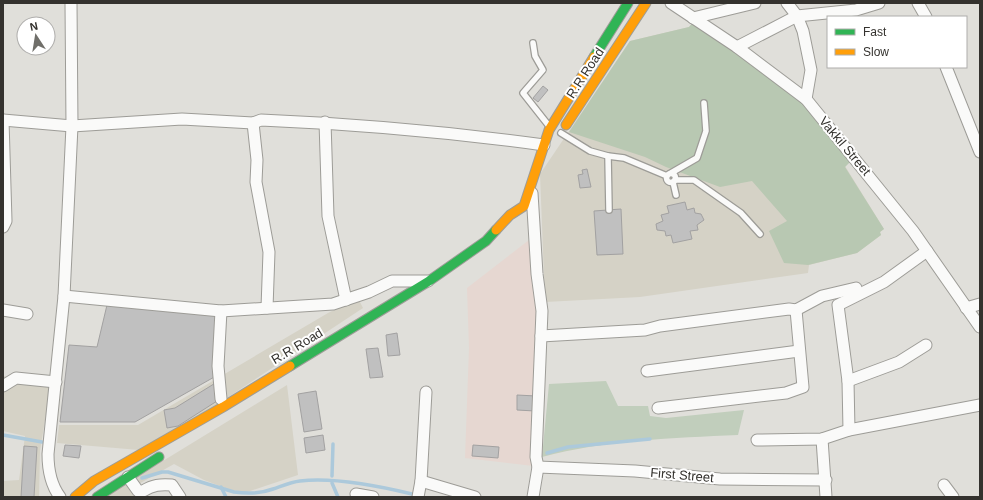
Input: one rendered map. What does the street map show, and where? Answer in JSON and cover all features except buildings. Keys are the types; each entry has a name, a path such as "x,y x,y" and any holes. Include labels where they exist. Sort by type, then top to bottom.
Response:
{"main road":[{"name":"R.R Road","path":"520,222 531,182 550,128 628,3"},
{"name":"R.R Road","path":"543,149 561,133 646,3"},
{"path":"550,128 561,133"},
{"name":"R.R Road","path":"75,497 94,481 223,407 429,280 486,241 510,215 524,206"},
{"name":"R.R Road","path":"196,434 446,280 497,243"},
{"path":"97,497 165,453"}],"street":[{"path":"60,497 54,490 48,466 48,454 64,296 72,126 71,3"},
{"name":"Vakkil Street","path":"671,3 737,46 806,99 865,169 927,251 980,327"},
{"path":"693,18 755,3"},
{"path":"786,3 797,16 803,31 811,70 806,99"},
{"path":"737,46 797,16 856,10 879,3"},
{"path":"918,3 925,16"},
{"path":"946,68 980,152"},
{"path":"3,227 6,221 3,120 72,126 182,119 253,123 261,120 325,122 467,134 543,149"},
{"path":"325,122 328,216 346,300"},
{"path":"253,123 257,160 256,182 269,252 267,308"},
{"path":"531,182 537,274 542,311 536,457 538,467 533,497"},
{"path":"849,430 848,381 838,305 884,282 927,251"},
{"path":"64,296 221,311 333,304 392,281 429,280"},
{"path":"541,336 645,330 660,326 789,309 796,310 822,296 856,288"},
{"path":"966,308 980,304"},
{"path":"3,310 27,314"},
{"path":"658,408 786,393 803,387 796,310"},
{"path":"221,311 218,366 221,399"},
{"path":"848,381 899,362 926,345"},
{"path":"647,371 800,351"},
{"path":"3,386 16,378 56,382"},
{"path":"418,497 421,481 426,392"},
{"path":"757,440 822,439 849,430 980,405"},
{"path":"822,439 826,497"},
{"name":"First Street","path":"538,467 636,471 720,479 826,480"},
{"path":"128,477 138,491 144,492 151,486 160,484 172,485 180,497"},
{"path":"421,481 475,497"},
{"path":"944,485 953,497"},
{"path":"356,494 373,497"}],"lane":[{"path":"533,43 536,56 543,70 524,93 550,128"},
{"path":"669,175 696,158 706,131 704,104"},
{"path":"561,133 590,151 608,156 624,158 669,175"},
{"path":"608,156 608,210"},
{"path":"669,175 669,181 694,180 741,213 760,234"},
{"path":"674,181 676,195"}],"shaded area":[{"path":"695,20 845,166 884,229 880,232 881,235 857,253 809,265 808,273 640,297 545,302 540,174 630,41 689,27"},
{"path":"529,240 538,313 533,466 465,458 469,348 467,288"},
{"path":"358,298 363,308 189,423 139,450 57,443 59,425 138,425 328,313"},
{"path":"3,376 51,383 40,451 39,497 3,497 3,481 19,480 25,436 3,431"},
{"path":"287,385 298,475 241,494 204,480 174,464 137,485 144,497 104,497"}],"green space":[{"path":"695,20 735,48 815,113 850,162 845,167 884,229 880,232 881,235 857,253 808,265 784,263 769,231 787,221 752,181 720,187 666,167 645,157 569,132 630,41 689,27"},
{"path":"606,381 618,406 648,406 650,416 666,418 744,410 738,435 615,443 566,451 542,457 549,384"}],"waterway":[{"path":"3,435 42,442"},
{"path":"547,453 568,447 650,439"},
{"path":"332,476 333,444"},
{"path":"142,478 162,472 168,472 234,492 244,493 268,491 293,482 327,480 356,483 412,494"},
{"path":"332,483 338,497"},
{"path":"221,487 226,497"}],"traffic: fast":[{"path":"594,57 628,3"},
{"path":"290,366 429,281 486,241 496,230"},
{"path":"97,497 159,457"}],"traffic: slow":[{"path":"566,125 646,3"},
{"path":"496,230 510,215 524,206 549,130 594,57"},
{"path":"75,497 94,481 223,407 290,366"}]}
